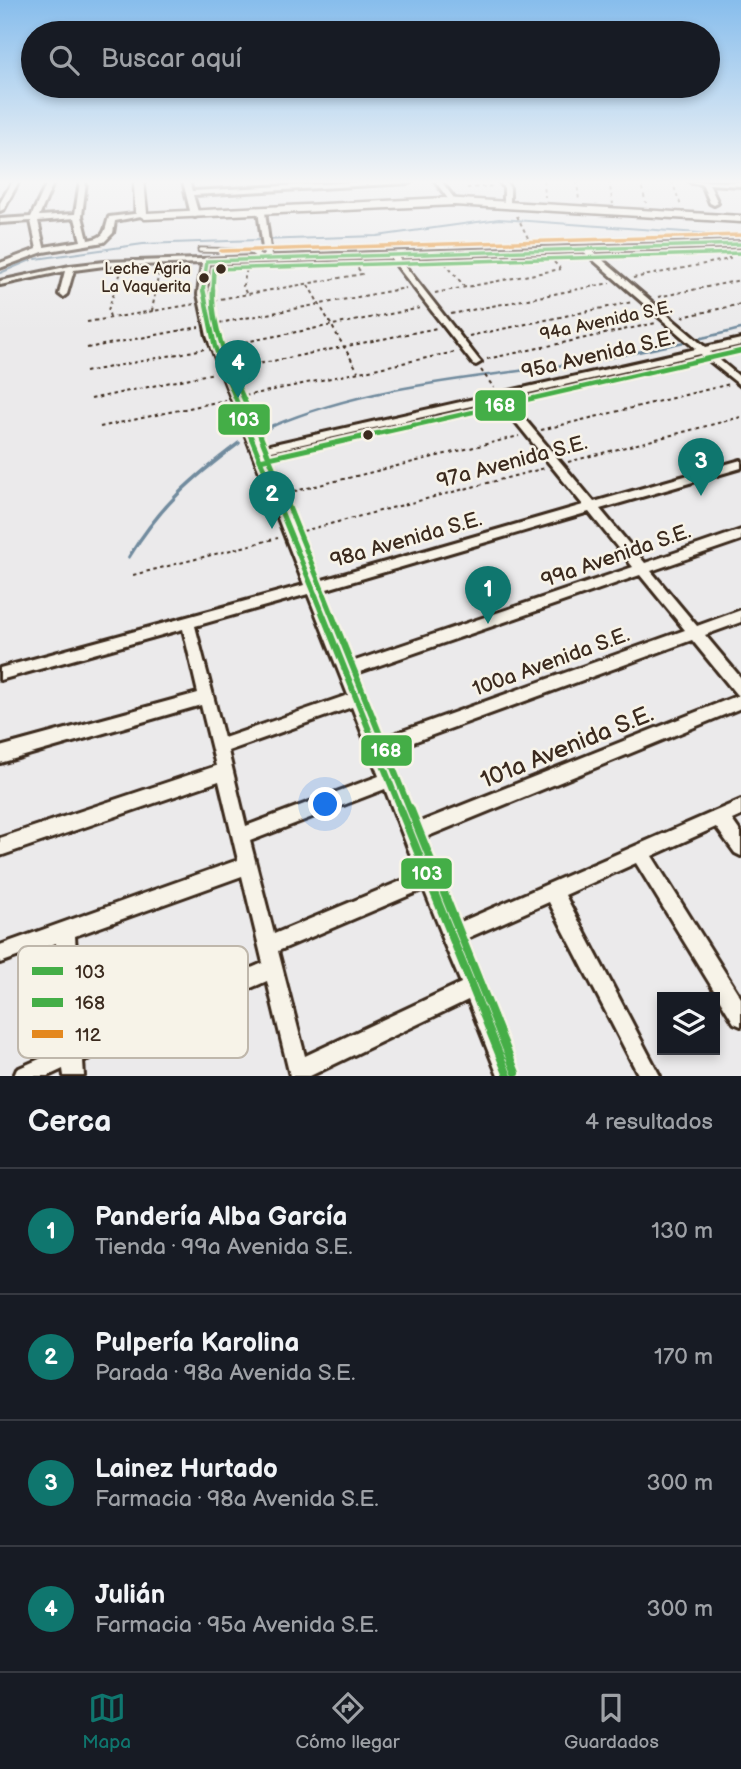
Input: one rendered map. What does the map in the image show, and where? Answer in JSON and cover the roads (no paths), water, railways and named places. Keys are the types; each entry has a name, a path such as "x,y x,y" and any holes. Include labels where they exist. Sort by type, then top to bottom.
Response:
{"street":[{"path":"37,231 41,250"},
{"path":"82,231 85,243"},
{"path":"0,265 41,250 101,240 109,231"},
{"path":"264,231 266,260"},
{"path":"0,283 70,268 124,264 741,244"},
{"path":"585,249 740,383"},
{"path":"393,256 476,362"},
{"path":"210,261 202,276 201,303 215,347 508,1076"},
{"path":"63,294 70,268"},
{"name":"95a Avenida S.E.","path":"258,452 501,397 698,345 741,342"},
{"path":"501,397 741,689"},
{"name":"98a Avenida S.E.","path":"0,674 312,588 741,464"},
{"name":"99a Avenida S.E.","path":"345,671 741,535"},
{"name":"100a Avenida S.E.","path":"376,748 741,616"},
{"path":"188,622 300,1072 471,988"},
{"path":"0,755 206,696"},
{"path":"219,747 356,699"},
{"name":"101a Avenida S.E.","path":"410,835 741,701"},
{"path":"0,847 225,771"},
{"path":"241,836 388,780"},
{"path":"450,936 741,808"},
{"path":"719,817 741,847"},
{"path":"640,853 741,1016"},
{"path":"23,946 248,865"},
{"path":"268,946 428,879"},
{"path":"553,891 650,1076"},
{"path":"65,931 66,946"},
{"path":"0,954 18,948"},
{"path":"248,979 274,968"},
{"path":"24,1076 66,1058"},
{"path":"73,1058 74,1076"}],"lane":[{"path":"200,250 250,251 266,260"},
{"path":"210,261 214,250"}],"waterway":[{"path":"36,259 143,244 377,236 411,231"},
{"path":"673,231 741,236"},
{"path":"0,273 31,260"},
{"path":"270,427 346,401 385,392 604,359 741,329"},
{"path":"258,432 274,425"},
{"path":"129,557 178,494 239,443"}],"place":[{"name":"Leche Agria La Vaquerita","path":"204,278"},
{"name":"Julián","path":"238,398"},
{"name":"Lainez Hurtado","path":"701,496"},
{"name":"Pulpería Karolina","path":"272,529"},
{"name":"Pandería Alba García","path":"488,624"}]}
